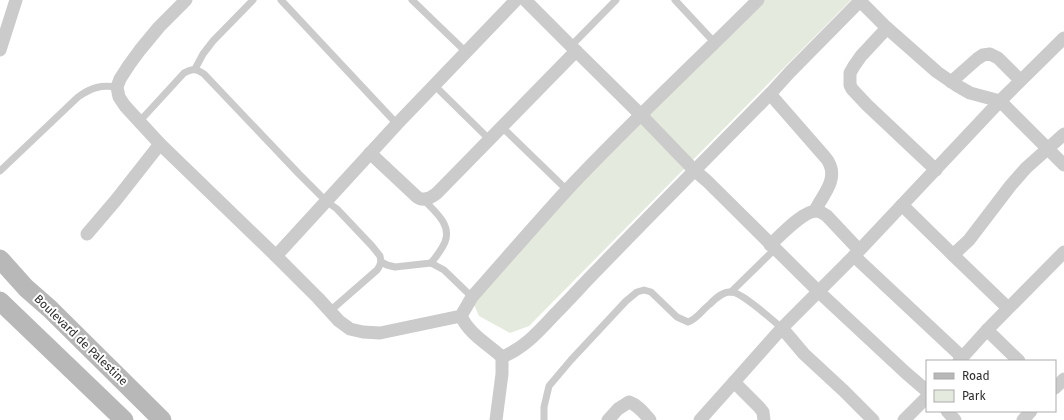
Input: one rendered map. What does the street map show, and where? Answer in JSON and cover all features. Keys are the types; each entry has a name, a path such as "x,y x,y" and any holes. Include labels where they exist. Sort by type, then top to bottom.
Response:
{"street":[{"path":"0,50 16,0"},
{"path":"186,0 159,27 124,72 118,87 119,96 125,106 160,144 276,256 339,321 350,329 363,332 380,332 461,316 472,297 567,190 758,0"},
{"path":"276,256 397,124 516,0"},
{"path":"525,0 694,170 707,181 819,292 926,390"},
{"path":"502,356 512,353 534,336 860,0 887,28 937,72 970,93 1000,101 1064,165"},
{"path":"887,28 861,56 850,72 850,85 868,106 936,170"},
{"path":"700,420 782,328 857,253 1020,80 1064,38"},
{"path":"370,153 417,197 423,200 429,198 437,193 502,126 573,49"},
{"path":"951,82 977,59 983,55 990,54 998,58 1020,80"},
{"path":"770,94 830,164 832,171 830,184 818,203 815,211"},
{"path":"953,255 969,240 1011,184 1064,134"},
{"path":"87,234 121,194 160,144"},
{"path":"902,205 1008,308"},
{"path":"773,247 794,223 809,213 815,211 822,213 827,216 857,253 961,359 1008,308 1064,252"},
{"name":"Boulevard de Palestine","path":"0,259 26,288 162,420"},
{"path":"0,301 124,420"},
{"path":"461,316 472,331 502,356"},
{"path":"782,328 804,354 873,420"},
{"path":"987,330 1018,360"},
{"path":"496,420 502,374 502,356"},
{"path":"1056,387 1064,378"},
{"path":"734,382 759,407 766,417"},
{"path":"904,420 926,398"},
{"path":"608,420 618,409 629,402 640,408 650,420"},
{"path":"948,412 955,420"}],"lane":[{"path":"195,69 203,54 213,41 252,0"},
{"path":"281,0 397,124"},
{"path":"412,0 466,52"},
{"path":"573,49 616,0"},
{"path":"680,1 715,43"},
{"path":"139,122 174,83 189,70 195,69 209,78 299,174 326,201 338,209 380,256 379,267 377,270 330,311"},
{"path":"434,85 489,139"},
{"path":"0,171 78,96 96,87 118,87"},
{"path":"502,126 567,190"},
{"path":"423,200 442,220 447,231 445,242 431,263"},
{"path":"731,292 773,247"},
{"path":"380,262 387,266 394,267 431,263 444,270 472,297"},
{"path":"544,420 544,407 549,386 611,317 637,292 644,290 651,292 677,317 688,322 696,318 708,305 725,292 736,293 745,298 782,328"}],"green space":[{"path":"755,0 851,0 529,326 510,333 479,316 471,298"}]}
